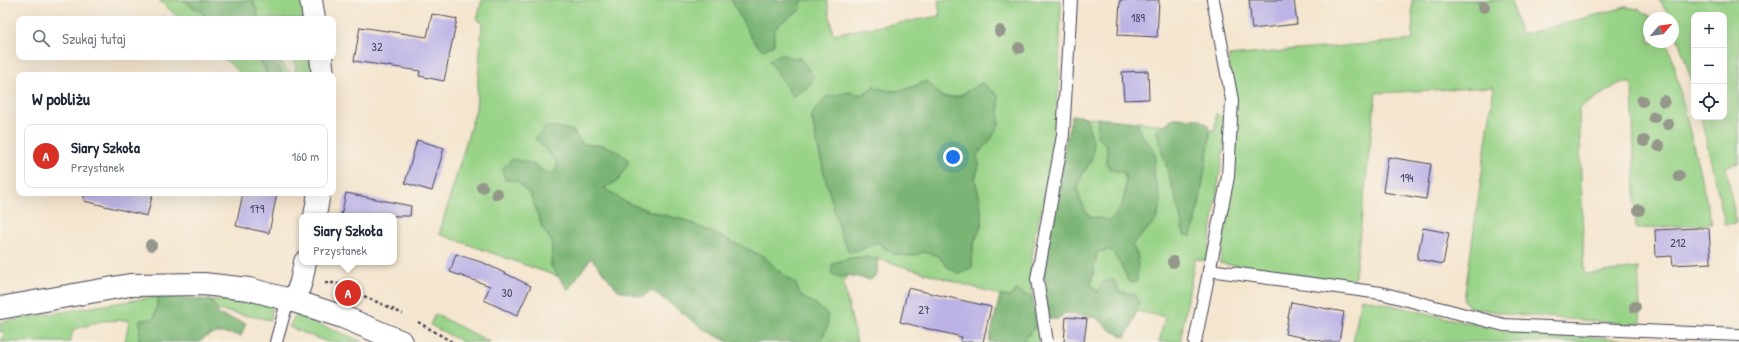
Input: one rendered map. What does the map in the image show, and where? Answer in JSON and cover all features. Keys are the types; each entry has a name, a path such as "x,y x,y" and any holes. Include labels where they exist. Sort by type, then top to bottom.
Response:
{"street":[{"path":"310,0 313,16"},
{"path":"321,60 323,72"},
{"path":"315,213 318,196"},
{"path":"291,300 301,282 304,265"},
{"path":"0,308 130,285 203,284 249,289 291,300 343,317 402,342"}],"lane":[{"path":"1047,342 1037,279 1070,95 1071,0"},
{"path":"1195,342 1228,178 1232,100 1213,0"},
{"path":"1209,270 1381,293 1504,326 1739,335"},
{"path":"276,342 291,300"}],"green space":[{"path":"159,0 183,0 206,16 177,16"},
{"path":"183,0 252,0 257,10 258,16 206,16"},
{"path":"252,0 302,0 305,16 258,16 257,10"},
{"path":"482,0 731,0 736,6 774,30 783,21 800,10 802,0 827,0 833,34 940,16 938,0 1061,0 1059,86 1056,112 1060,113 1051,173 1035,234 1030,275 1033,299 1016,290 1010,297 1000,295 878,259 858,257 833,263 840,277 848,275 843,282 857,342 821,342 828,325 816,304 801,297 795,283 779,271 765,257 684,220 649,211 625,202 603,188 629,162 623,156 608,147 582,144 572,130 546,151 558,164 554,173 547,173 531,163 517,181 531,196 542,227 552,242 551,266 559,277 439,234 476,109 482,22 477,20","holes":["770,60 811,85 805,89","927,81 942,97 957,97 982,83 992,138 976,155 979,165 975,179 980,200 982,224 973,245 972,267 946,266 939,256 924,252 912,256 894,254 877,242 861,250 832,198 820,157 811,115 850,92 862,95 874,86 889,91 895,91 913,87"]},
{"path":"731,0 802,0 800,10 783,21 774,30 774,45 762,50 752,39"},
{"path":"1412,0 1511,0 1521,35 1626,7 1639,9 1644,12 1643,48 1669,48 1671,53 1712,224 1636,229 1632,83 1620,83 1579,108 1584,274 1638,268 1641,325 1508,314 1469,307 1464,300 1494,87 1376,93 1354,284 1220,263 1233,177 1229,56 1413,40"},
{"path":"1659,0 1739,0 1739,163 1726,166 1736,223 1725,224 1702,120 1727,120 1727,12 1691,12 1691,78 1679,42 1679,12 1667,12"},
{"path":"781,54 790,58 799,57 813,75 811,85 793,97 769,60"},
{"path":"226,60 255,60 260,63 266,72 240,72"},
{"path":"257,60 271,60 281,72 266,72 264,65"},
{"path":"273,60 280,60 289,72 282,72"},
{"path":"292,60 310,60 312,72 295,72 296,67"},
{"path":"927,81 942,97 957,97 982,83 999,96 999,124 992,138 977,155 979,165 975,179 980,200 982,224 973,245 972,267 960,274 946,266 939,256 924,252 912,256 894,254 877,242 861,250 849,252 841,235 824,173 811,115 826,97 850,92 862,95 874,86 889,91 895,91 913,87"},
{"path":"1216,113 1224,119 1225,138 1207,261 1195,259 1180,342 1159,342 1165,317 1136,311 1139,302 1120,292 1112,278 1098,293 1091,284 1097,252 1112,250 1129,282 1138,257 1132,245 1156,220 1161,202 1154,176 1155,155 1153,148 1141,135 1137,122 1165,125 1157,131 1184,235 1195,226 1195,215 1199,205 1210,136 1209,130 1215,130"},
{"path":"1072,115 1086,117 1092,140 1093,154 1081,176 1078,187 1081,203 1090,217 1110,220 1122,205 1125,193 1125,173 1111,170 1106,163 1107,146 1097,136 1098,118 1137,122 1141,135 1153,148 1155,155 1154,176 1161,202 1156,220 1132,245 1138,257 1137,282 1129,282 1121,265 1111,250 1097,252 1091,284 1098,293 1101,284 1112,278 1120,292 1133,293 1139,302 1132,325 1125,337 1110,330 1097,318 1065,313 1058,319 1049,319 1042,285 1060,166"},
{"path":"1086,117 1098,118 1097,126 1099,134 1107,146 1106,163 1111,170 1125,173 1126,188 1121,211 1110,220 1090,217 1081,203 1078,193 1079,183 1088,165 1091,151 1090,134"},
{"path":"1174,118 1199,119 1208,125 1210,137 1199,205 1191,236 1184,235 1157,130"},
{"path":"547,126 572,130 582,144 608,147 623,155 629,161 619,180 604,188 625,202 649,211 684,220 765,257 779,271 795,283 802,297 816,304 827,314 828,325 821,342 728,342 705,330 652,290 642,297 618,290 591,258 568,290 551,266 552,242 542,227 531,196 517,181 505,180 502,169 512,159 531,163 547,173 554,173 558,164 535,138"},
{"path":"866,257 878,259 877,274 871,280 848,275 840,277 831,274 833,263 850,258"},
{"path":"1016,290 1033,299 1037,325 1022,342 989,342 1000,295 1010,297"},
{"path":"159,296 154,319 140,320 139,342 125,342 129,320 101,321 73,330 70,342 1,342 5,331 0,332 0,322"},
{"path":"159,296 211,300 219,315 246,323 241,336 219,333 209,335 200,342 139,342 140,320 154,319"},
{"path":"1361,298 1503,331 1667,342 1353,342"},
{"path":"238,299 272,306 271,320 217,310 211,300"},
{"path":"435,314 490,342 463,342 430,325"},
{"path":"295,315 364,342 327,342 289,327"},
{"path":"1037,325 1040,342 1022,342"}],"building":[{"path":"1120,0 1159,0 1157,37 1118,35"},
{"path":"1249,0 1294,0 1297,24 1252,29"},
{"path":"432,14 457,19 444,81 419,76 420,71 354,61 360,27 427,37"},
{"path":"1148,71 1149,99 1124,100 1122,72"},
{"path":"417,140 444,148 432,191 405,183"},
{"path":"1388,157 1431,164 1426,199 1383,192"},
{"path":"346,193 411,206 410,216 397,216 397,213 342,213"},
{"path":"84,196 152,196 147,216 84,201"},
{"path":"242,196 276,196 269,233 236,226"},
{"path":"1423,228 1449,233 1443,264 1417,259"},
{"path":"1709,228 1711,263 1673,265 1672,256 1656,257 1655,230"},
{"path":"456,254 484,263 531,286 517,316 484,300 490,286 450,272"},
{"path":"908,288 991,307 983,342 960,342 962,337 900,322"},
{"path":"1291,302 1344,312 1339,342 1327,342 1285,334"},
{"path":"1066,317 1087,319 1084,342 1064,342"}],"place":[{"name":"Siary Szkoła","path":"348,293"}]}
